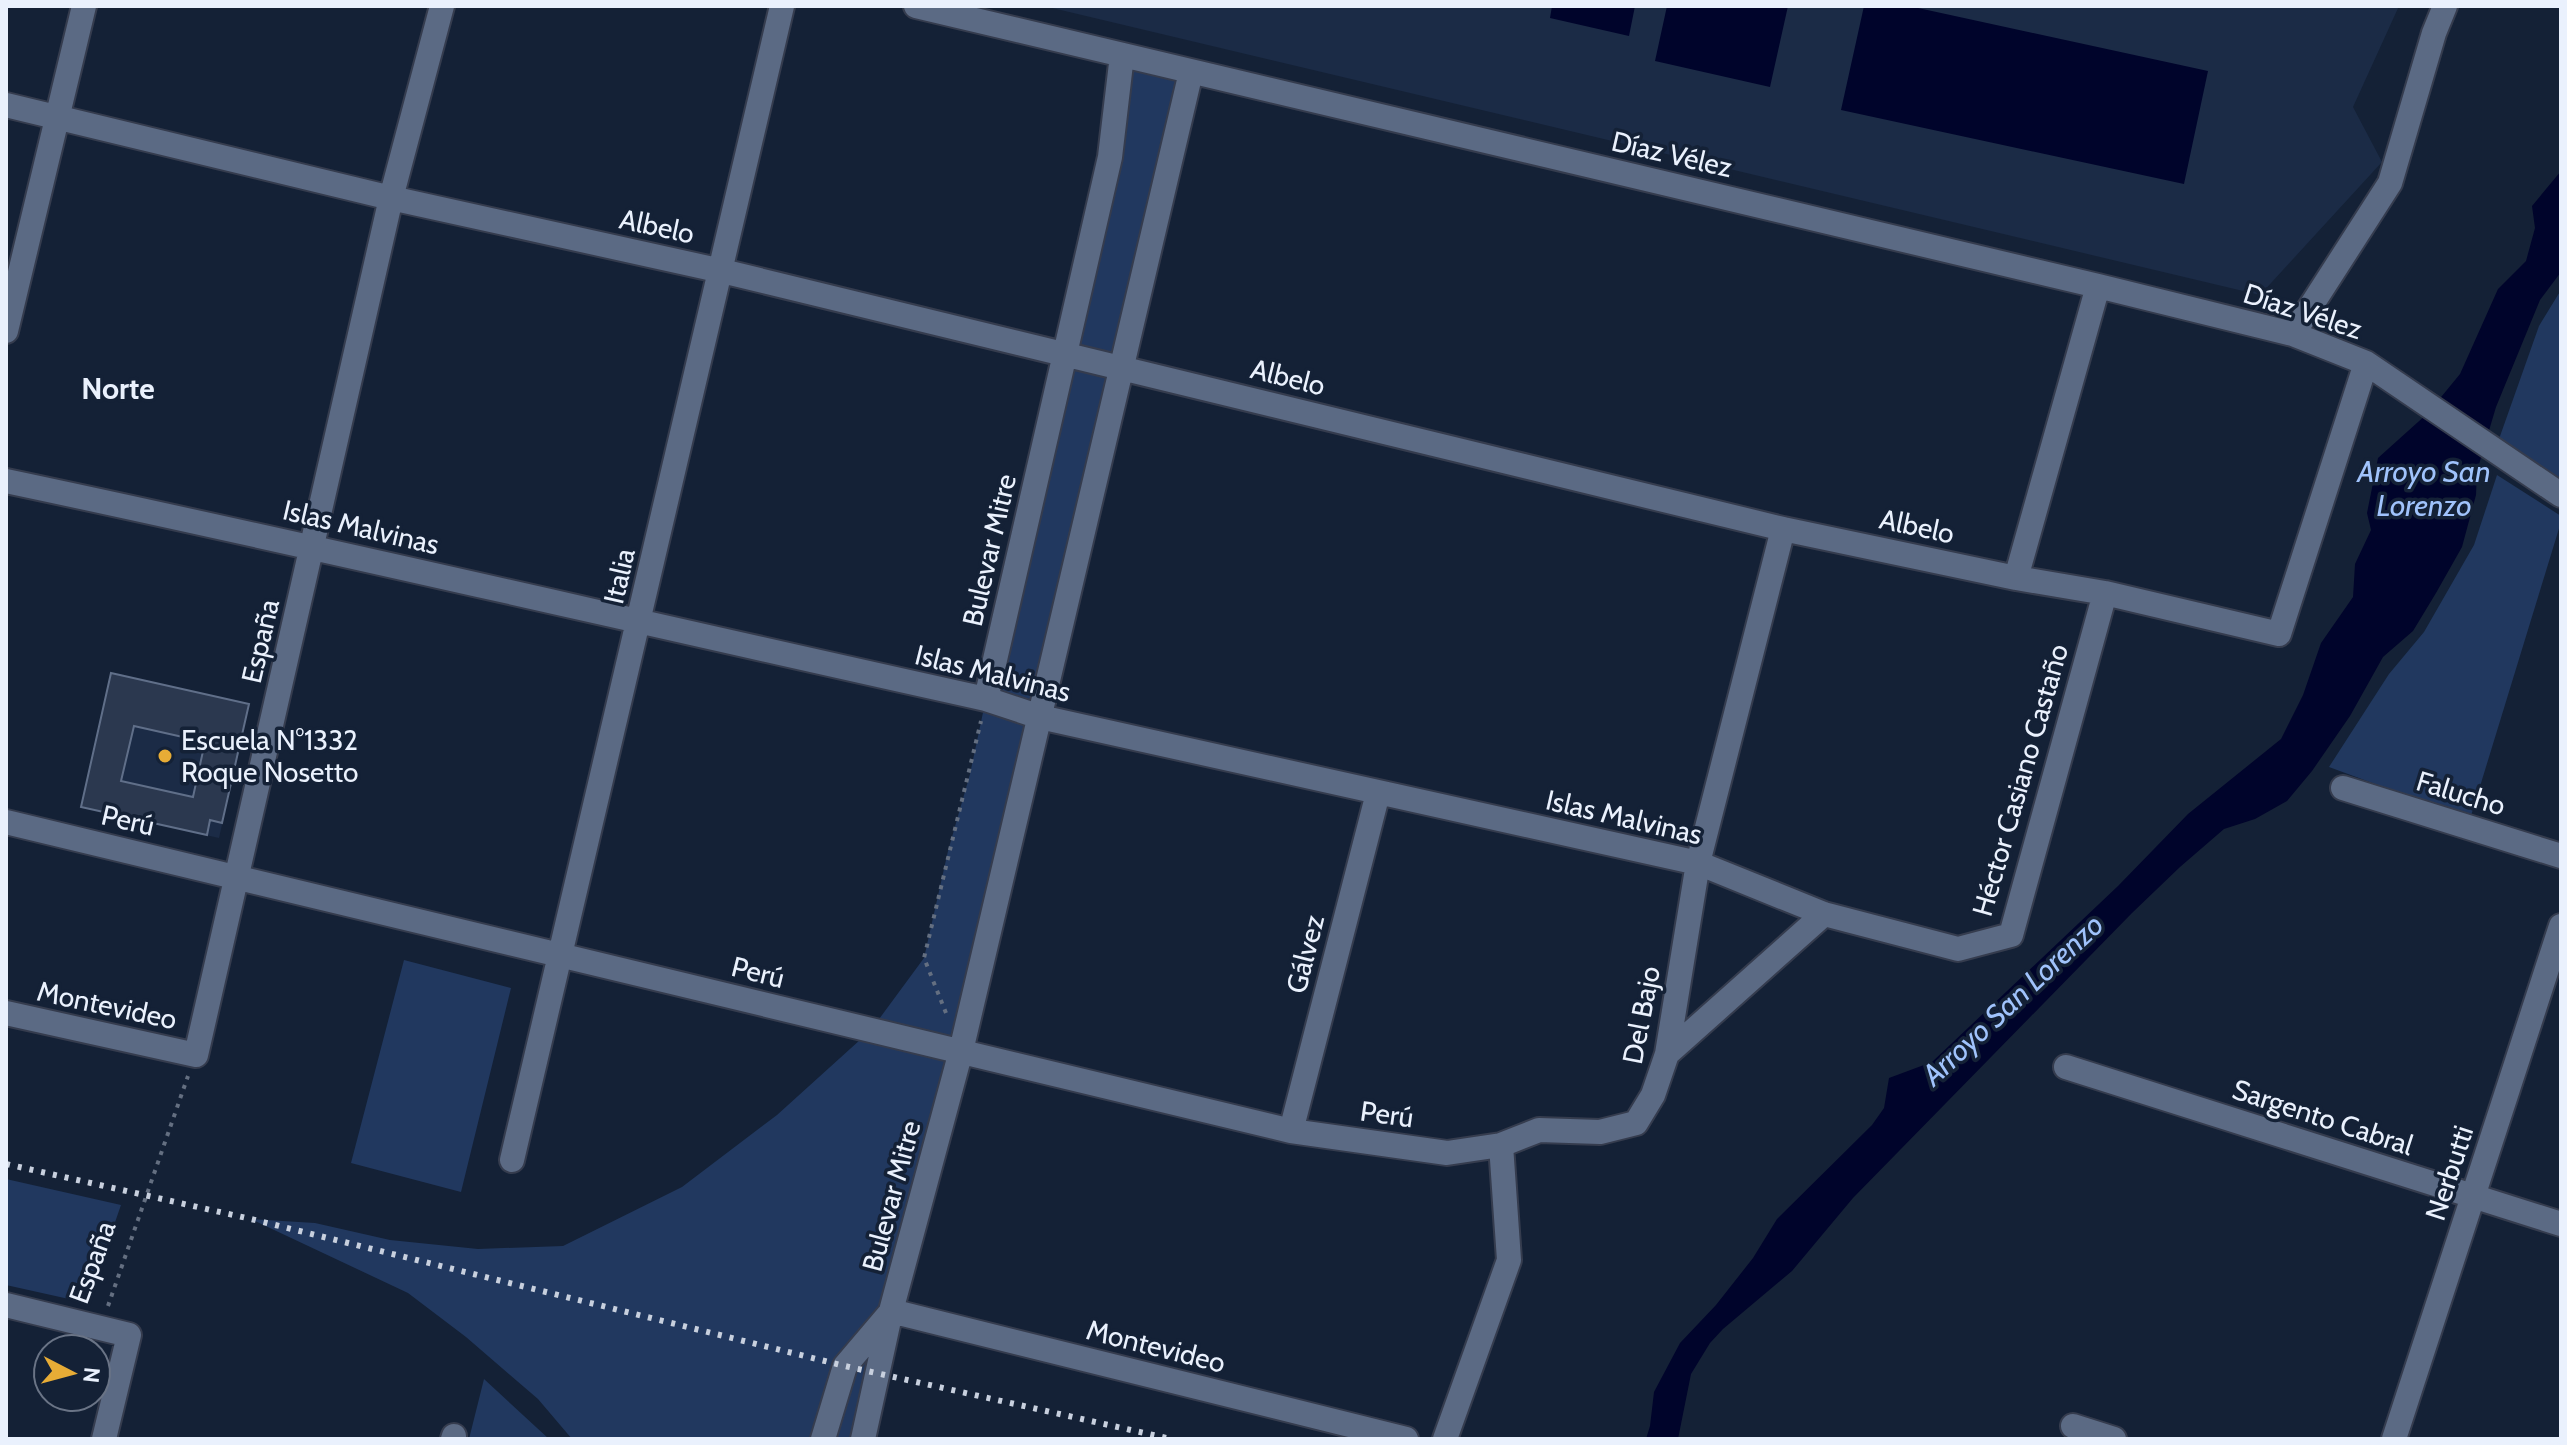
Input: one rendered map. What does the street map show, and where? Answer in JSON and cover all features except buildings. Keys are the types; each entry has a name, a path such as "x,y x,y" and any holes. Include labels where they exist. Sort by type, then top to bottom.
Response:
{"street":[{"path":"6,331 84,6"},
{"name":"España","path":"196,1055 391,198 442,6"},
{"name":"Italia","path":"512,1160 782,6"},
{"name":"Díaz Vélez","path":"916,6 2293,334 2366,363 2561,495"},
{"path":"2293,334 2390,183 2434,33 2445,6"},
{"name":"Bulevar Mitre","path":"986,699 1110,157 1122,55"},
{"name":"Bulevar Mitre","path":"863,1439 891,1311 961,1051 1191,72"},
{"name":"Albelo","path":"6,105 391,198 722,271 1064,352 1783,529 2016,578 2105,593 2279,634 2366,363"},
{"path":"2016,578 2098,286"},
{"name":"Islas Malvinas","path":"6,481 312,546 986,699 1040,717 1698,863 1824,914 1958,949"},
{"name":"Del Bajo","path":"1501,1145 1539,1130 1600,1132 1636,1123 1653,1095 1667,1054 1698,863 1783,529"},
{"name":"Héctor Casiano Castaño","path":"1958,949 2011,935 2105,593"},
{"name":"Falucho","path":"2343,788 2561,856"},
{"name":"Gálvez","path":"1291,1131 1378,793"},
{"name":"Perú","path":"6,822 1291,1131 1447,1153 1501,1145"},
{"path":"1667,1054 1824,914"},
{"name":"Nerbutti","path":"2394,1439 2561,926"},
{"name":"Montevideo","path":"6,1013 196,1055"},
{"name":"Sargento Cabral","path":"2066,1067 2561,1224"},
{"path":"1445,1439 1509,1260 1501,1145"},
{"path":"6,1305 129,1335 104,1439"},
{"name":"Bulevar Mitre","path":"823,1439 845,1366 891,1311"},
{"name":"Montevideo","path":"891,1311 1406,1439"},
{"path":"2073,1426 2114,1439"}],"path":[{"path":"961,1051 924,958 986,699"},
{"name":"España","path":"100,1328 196,1055"}],"shaded area":[{"path":"1044,6 2399,6 2353,107 2382,162 2260,295"},
{"path":"1122,55 1191,72 863,1439 572,1439 538,1399 466,1337 408,1293 251,1219 315,1223 390,1240 478,1249 563,1246 682,1187 777,1115 871,1030 924,958 948,851 970,774"},
{"path":"2561,290 2561,479 2499,439 2539,326"},
{"path":"2497,475 2561,516 2561,522 2470,819 2329,767 2389,674 2424,632 2474,545"},
{"name":"Escuela N°1332 Roque Nosetto","path":"111,673 249,704 219,838 81,807"},
{"path":"404,960 511,988 461,1192 351,1163"},
{"path":"6,1179 121,1205 87,1303 6,1285"},
{"path":"484,1379 549,1439 469,1439"}],"water":[{"path":"1552,6 1635,6 1629,36 1550,18"},
{"path":"1667,6 1788,6 1770,87 1655,61"},
{"path":"1864,6 1909,6 2208,71 2184,184 1841,110"},
{"name":"Arroyo San Lorenzo","path":"2561,171 2561,272 2540,300 2496,407 2477,471 2476,495 2462,547 2413,631 2383,657 2350,716 2312,771 2287,801 2255,819 2224,829 2132,913 1853,1198 1792,1271 1710,1343 1691,1374 1678,1439 1646,1439 1654,1392 1680,1343 1716,1305 1753,1258 1777,1219 1872,1125 1884,1108 1889,1078 1932,1062 2118,886 2188,814 2281,739 2303,695 2321,643 2353,597 2355,564 2371,530 2367,513 2378,458 2428,413 2460,374 2498,289 2526,261 2535,228 2532,206"}],"railway":[{"path":"6,1164 251,1219 845,1366 1171,1439"}],"place":[{"name":"Escuela N°1332 Roque Nosetto","path":"165,756"}],"district":[{"name":"Norte","path":"118,389"}]}
